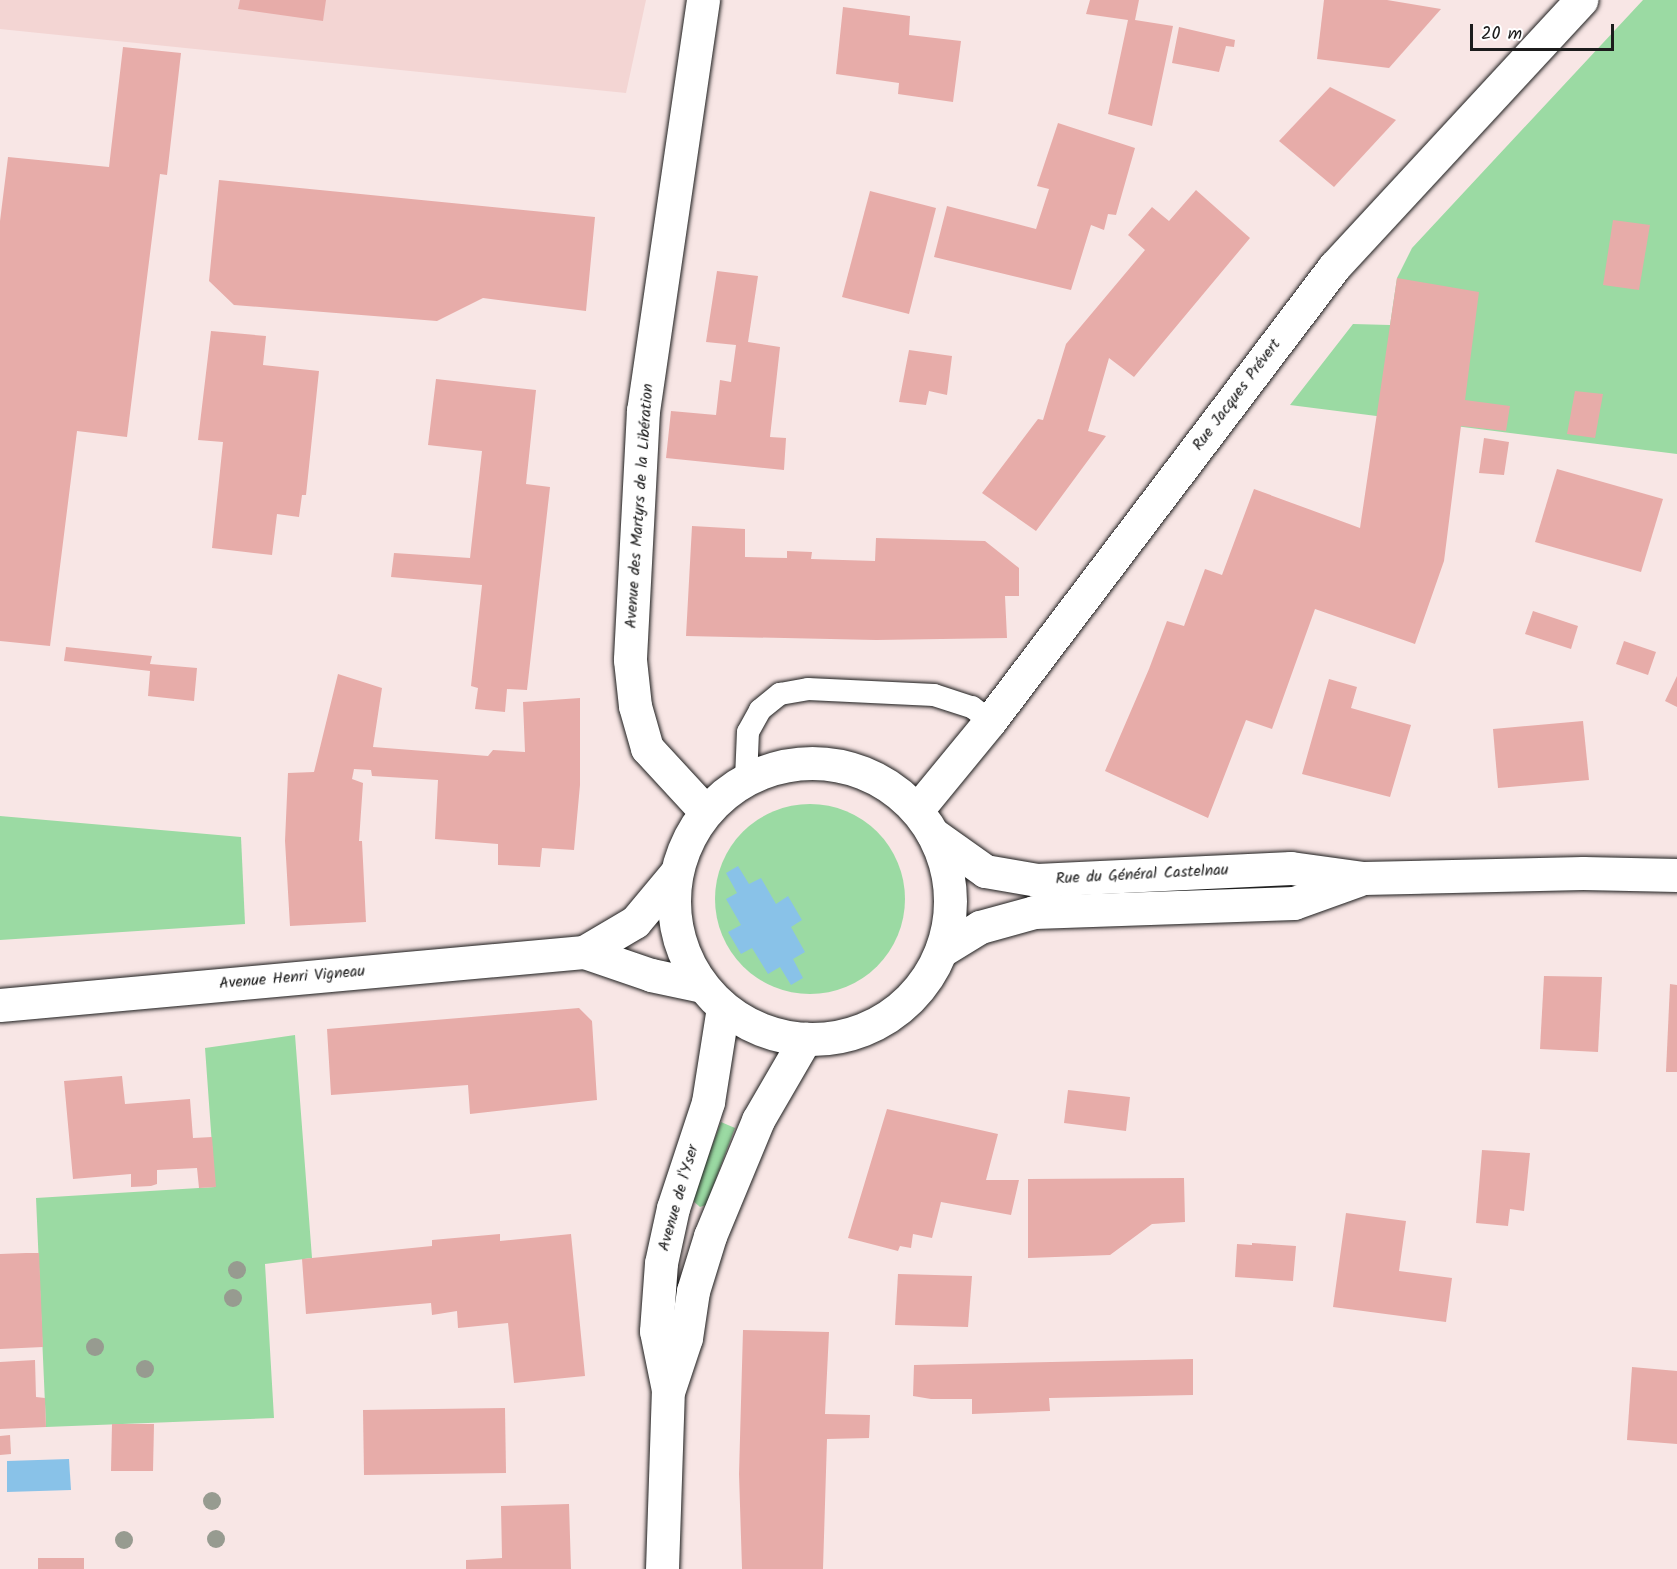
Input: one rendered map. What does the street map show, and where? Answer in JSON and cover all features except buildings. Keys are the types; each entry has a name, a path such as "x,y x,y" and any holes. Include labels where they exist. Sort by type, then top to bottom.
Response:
{"main road":[{"name":"Avenue des Martyrs de la Libération","path":"703,0 643,410 630,660 635,706 647,748 706,812"},
{"name":"Rue Jacques Prévert","path":"925,822 990,720 1334,267 1581,0"},
{"name":"Rue du Général Castelnau","path":"676,873 687,840 706,812 724,793 746,778 782,765 828,764 855,769 889,786 925,822 986,871 1037,880 1291,868 1363,878 1583,873 1677,876"},
{"path":"676,873 674,902 677,932 686,960 712,997 761,1030 805,1040 844,1036 886,1018 907,1002 921,986 941,951 948,927 950,889 944,861 925,822"},
{"name":"Avenue Henri Vigneau","path":"584,952 635,922 676,873"},
{"name":"Rue du Général Castelnau","path":"941,951 980,927 1034,912 1294,903 1363,878"},
{"name":"Avenue Henri Vigneau","path":"0,1005 584,952 712,997"},
{"name":"Avenue de l'Yser","path":"662,1569 668,1390 656,1331 661,1263 673,1208 708,1102 712,997"},
{"name":"Avenue de l'Yser","path":"668,1390 686,1338 693,1291 710,1236 758,1120 805,1040"}],"lane":[{"path":"746,778 748,732 760,710 780,694 808,689 934,695 972,707 990,720"},
{"path":"1247,905 1249,870"}],"shaded area":[{"path":"0,0 646,0 626,93 0,29"}],"green space":[{"path":"1643,0 1677,0 1677,454 1290,405 1353,324 1390,325 1397,278 1412,248"},
{"path":"801,804 819,804 855,815 870,825 884,839 901,871 905,899 901,927 894,944 884,959 870,973 838,990 819,994 801,994 765,983 750,973 736,959 719,927 715,908 715,890 726,854 736,839 750,825 782,808"},
{"path":"0,816 241,837 245,924 0,940"},
{"path":"295,1035 312,1258 265,1264 274,1418 46,1427 36,1198 215,1187 205,1048"},
{"path":"721,1122 735,1128 706,1205 700,1207 692,1200"}],"water":[{"path":"738,866 749,884 761,878 776,904 788,896 802,920 791,927 805,952 793,959 803,978 791,985 780,967 768,974 752,948 741,954 728,932 741,925 726,899 737,893 726,873"},
{"path":"69,1459 71,1490 7,1492 7,1461"}]}
